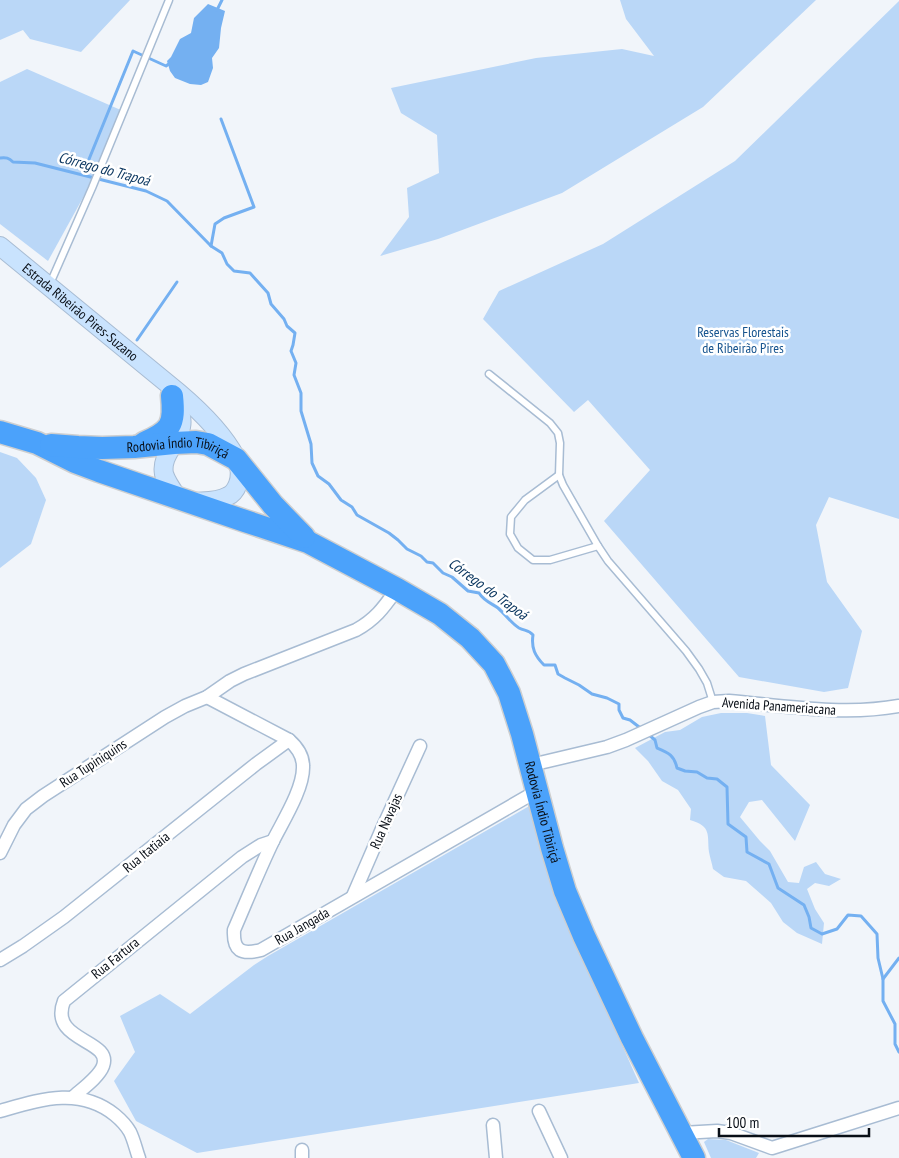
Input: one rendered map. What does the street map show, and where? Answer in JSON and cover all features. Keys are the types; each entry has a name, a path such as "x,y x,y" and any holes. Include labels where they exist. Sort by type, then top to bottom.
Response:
{"highway":[{"path":"134,447 156,438 167,430 172,421 173,413 166,387"},
{"name":"Rodovia Índio Tibiriçá","path":"0,432 37,443 75,462 308,542 440,614 470,638 494,664 509,692 566,891 584,936 632,1038 694,1158"},
{"name":"Rodovia Índio Tibiriçá","path":"37,443 78,447 134,447 196,442 208,444 236,459 273,506 308,542"}],"main road":[{"name":"Estrada Ribeirão Pires-Suzano","path":"0,246 166,387 198,410 224,440 236,459"},
{"path":"166,387 178,407 182,424 163,468 170,486 184,500 220,499 229,496 235,491 239,477 236,459"}],"street":[{"name":"Rua Tupiniquins","path":"0,853 14,825 26,809 43,796 165,717 207,697 230,680 356,630 369,623 397,589"},
{"path":"207,697 288,740"},
{"name":"Avenida Panameriacana","path":"531,765 606,747 713,702 729,701 846,711 899,706"},
{"name":"Rua Jangada","path":"288,740 295,745 300,753 303,765 302,777 234,930 233,940 237,948 243,952 261,950 537,791"},
{"name":"Rua Itatiaia","path":"0,960 64,917 288,740"},
{"name":"Rua Navajas","path":"353,896 420,746"},
{"name":"Rua Fartura","path":"73,1098 100,1072 104,1060 103,1055 98,1050 64,1025 61,1018 61,1009 64,1001 242,857 260,845 273,842"},
{"path":"0,1111 50,1099 73,1098 96,1104 108,1110 122,1121 130,1132 139,1158"},
{"path":"682,1133 731,1133 769,1153 899,1108"},
{"path":"539,1111 561,1158"},
{"path":"493,1125 496,1158"}],"lane":[{"path":"49,287 169,0"},
{"path":"489,374 550,423 558,433 560,443 560,475 563,484 598,546 608,561 686,650 707,683 713,702"},
{"path":"560,475 525,500 511,517 510,534 518,548 533,560 550,560 598,546"}],"green space":[{"path":"0,0 130,0 81,52 30,39 23,30 0,40"},
{"path":"620,0 816,0 703,107 562,193 438,239 380,256 409,217 407,188 439,173 437,135 401,113 391,88 536,58 622,49 654,56 626,19"},
{"name":"Reservas Florestais de Ribeirão Pires","path":"899,1 899,519 829,497 816,525 827,582 862,631 848,688 824,692 739,677 604,521 650,470 588,400 574,412 483,319 499,291 603,244 735,161"},
{"path":"27,69 123,111 85,194 48,261 0,224 0,82"},
{"path":"0,452 17,458 36,478 46,500 31,544 0,568"},
{"path":"721,713 747,713 765,716 771,765 810,805 795,841 762,800 749,802 740,817 770,851 788,882 799,883 804,867 816,862 825,874 841,879 829,886 815,883 807,889 815,909 824,923 822,944 797,933 783,922 771,903 746,881 724,877 713,869 705,828 697,822 690,820 691,809 678,790 662,781 648,761 635,748 665,732 680,730 702,717"},
{"path":"531,805 571,931 639,1083 197,1153 136,1121 114,1081 135,1052 120,1016 160,994 190,1014 268,956"},
{"path":"708,1139 726,1140 759,1153 756,1158 711,1158 704,1142"}],"water":[{"path":"208,4 225,11 219,48 212,58 213,68 208,82 201,85 190,84 175,78 170,71 167,61 180,39 191,33 194,18"}],"waterway":[{"path":"217,10 222,0"},
{"path":"83,174 133,51 166,66 170,63"},
{"path":"211,246 215,224 224,218 254,207 221,119"},
{"name":"Córrego do Trapoá","path":"0,158 7,158 13,162 35,163 146,191 167,201 211,246 222,253 227,264 234,271 250,273 268,293 271,304 284,319 287,326 295,333 291,351 296,363 294,375 301,393 301,411 311,444 312,463 318,476 329,484 341,500 352,507 357,515 389,533 407,549 421,556 427,562 433,563 443,573 452,577 468,591 479,593 516,626 531,633 533,635 534,651 544,665 555,665 558,674 592,694 619,704 619,710 623,718 630,720 643,730"},
{"path":"137,340 177,282"},
{"name":"Córrego do Trapoá","path":"648,734 655,740 657,748 673,757 677,768 697,772 707,778 717,779 727,787 728,824 746,837 747,852 769,864 778,888 804,905 811,928 822,934 837,929 848,915 861,916 877,934 878,958 883,979 883,1001 895,1024 895,1044 899,1052"},
{"path":"883,979 899,958"}]}
